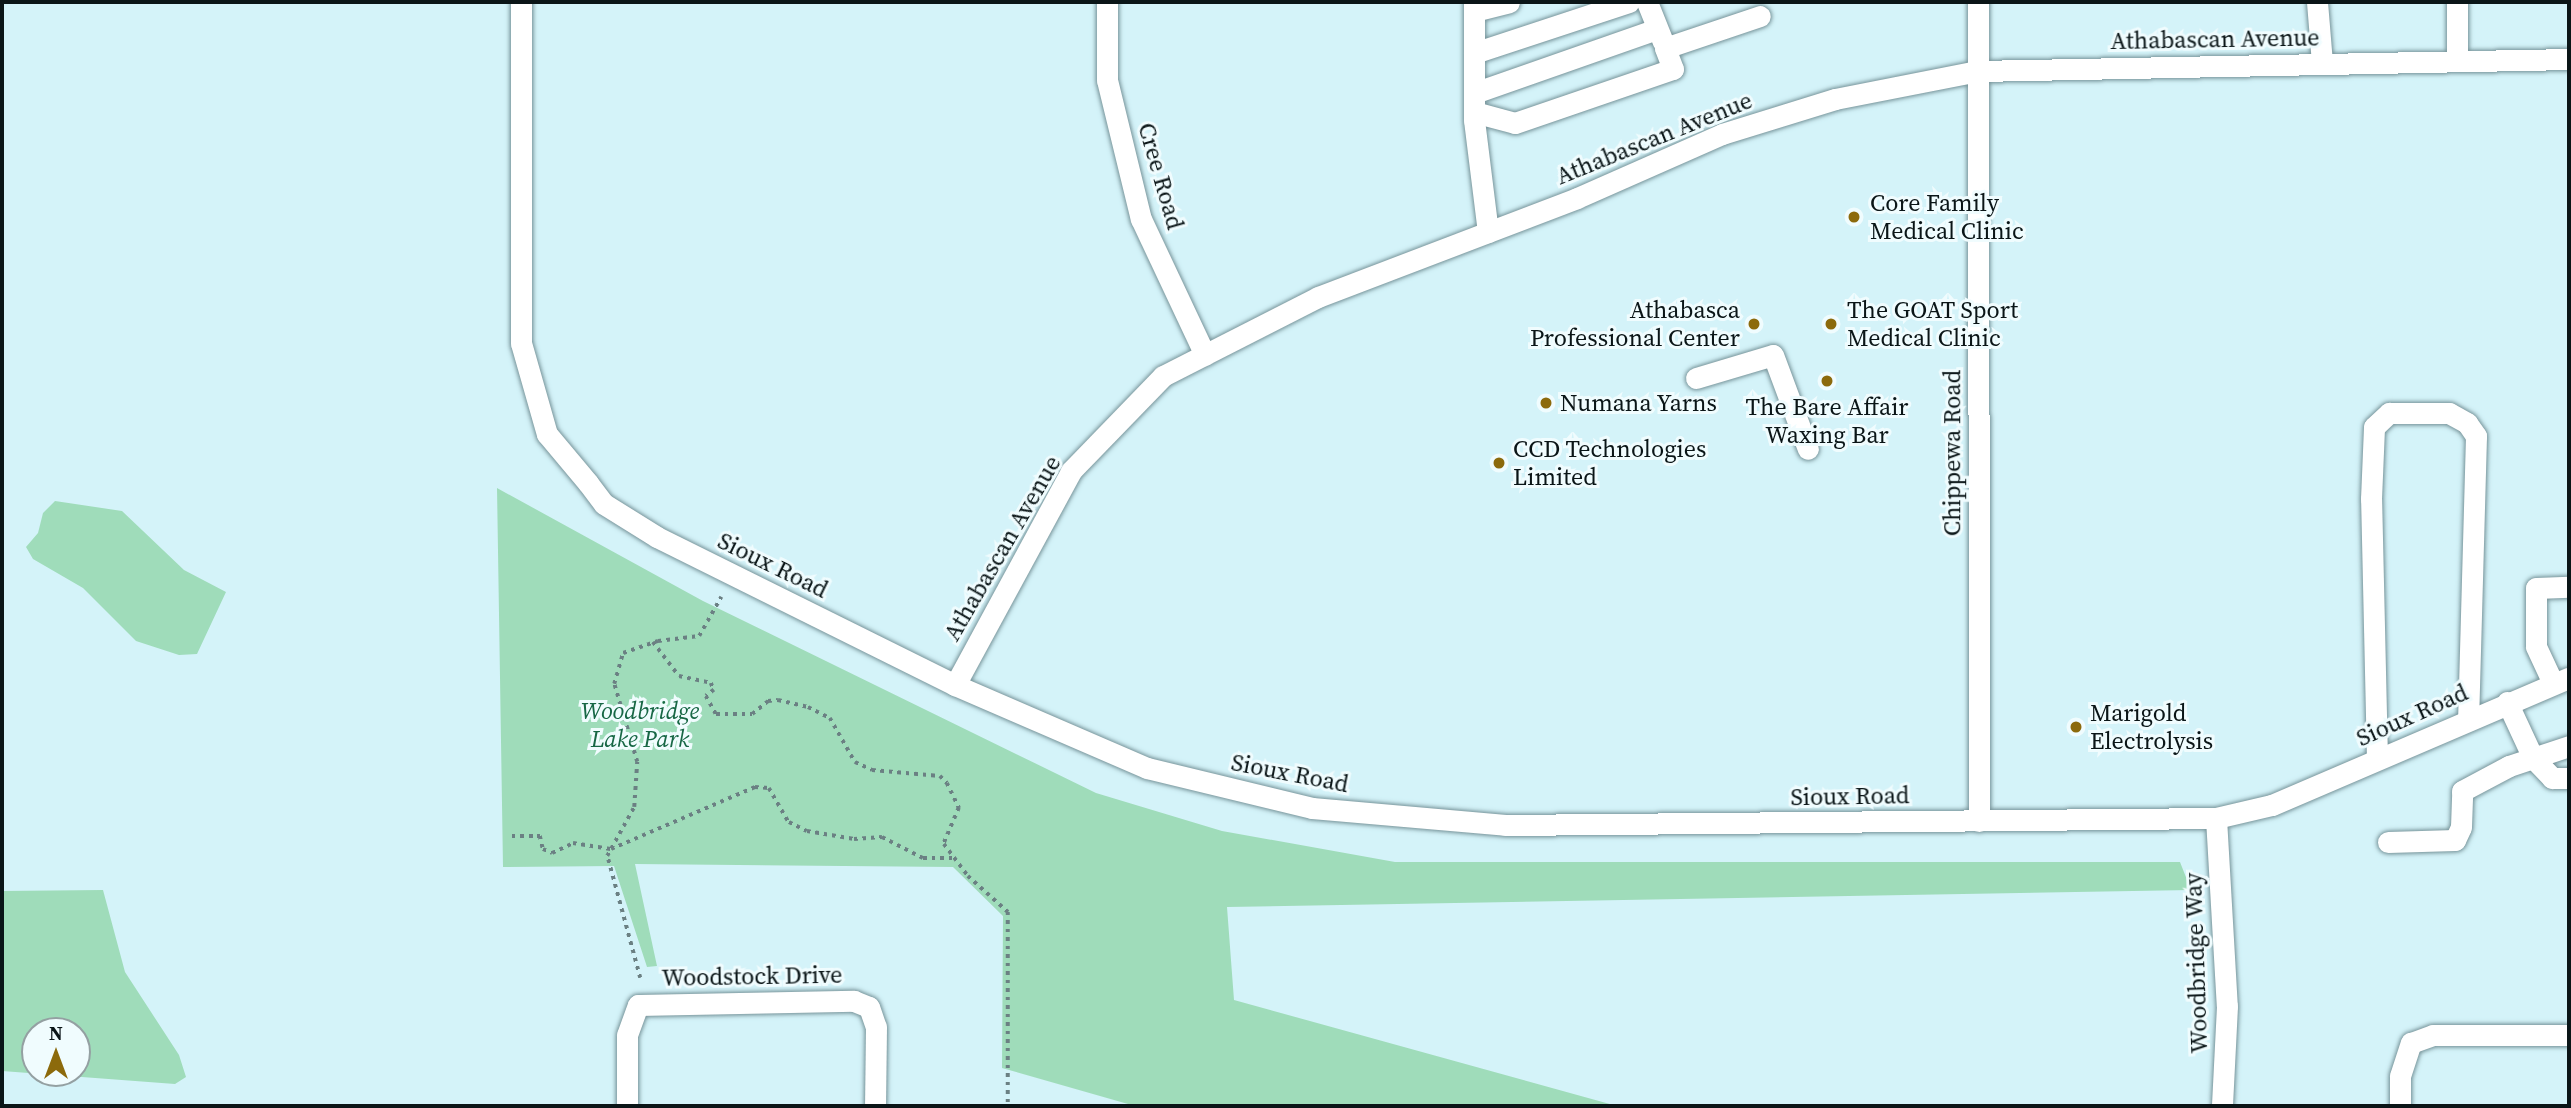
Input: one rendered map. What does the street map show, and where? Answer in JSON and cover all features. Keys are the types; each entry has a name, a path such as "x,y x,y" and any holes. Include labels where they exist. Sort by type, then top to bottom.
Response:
{"street":[{"name":"Sioux Road","path":"521,2 521,343 547,434 604,504 646,530 955,685 1147,768 1312,808 1505,825 2216,818 2272,806 2561,680"},
{"name":"Cree Road","path":"1107,2 1107,80 1141,219 1205,355"},
{"path":"1488,232 1474,103 1474,6 1508,2"},
{"path":"1474,53 1629,2"},
{"path":"1474,103 1515,123 1673,69 1647,2"},
{"name":"Chippewa Road","path":"1978,2 1979,821"},
{"path":"2317,2 2322,63"},
{"path":"2457,2 2457,60"},
{"path":"1474,103 1661,38 1760,16"},
{"name":"Athabascan Avenue","path":"955,685 1071,471 1163,376 1318,296 1488,232 1722,134 1835,99 1978,71 2569,59"},
{"path":"1696,378 1773,355 1808,449"},
{"path":"2377,759 2371,499 2374,427 2389,414 2449,414 2466,423 2476,436 2468,719"},
{"path":"2561,680 2536,646 2536,588 2569,587"},
{"path":"2507,702 2533,758 2552,778 2569,778"},
{"path":"2388,842 2455,840 2461,827 2462,791 2533,758 2569,746"},
{"name":"Woodbridge Way","path":"2216,818 2227,1006 2222,1106"},
{"name":"Woodstock Drive","path":"627,1106 627,1035 638,1005 854,1001 869,1007 876,1027 875,1106"},
{"path":"2400,1106 2400,1076 2411,1043 2433,1035 2569,1035"}],"path":[{"path":"640,978 607,856 634,807 637,762 614,684 623,653 655,641 699,636 721,597"},
{"path":"655,641 678,676 712,683 714,690 706,696 716,714 752,714 768,701 778,700 808,707 830,718 855,762 872,770 940,776 959,808 944,844 954,858 1008,912 1008,1106"},
{"path":"512,836 540,836 543,849 552,853 573,843 611,849 755,787 769,788 789,822 807,831 854,839 882,837 923,859 954,858"}],"green space":[{"name":"Woodbridge Lake Park","path":"497,488 703,601 1096,793 1222,831 1395,862 2180,862 2191,890 1227,907 1234,1000 1617,1106 1135,1106 1002,1068 1003,916 953,867 635,864 657,966 647,967 614,866 503,867"},
{"path":"55,501 122,511 184,570 226,592 197,654 179,655 136,641 83,588 33,559 26,547 38,533 43,513"},
{"path":"103,890 125,972 179,1055 186,1077 175,1084 91,1078 91,1017 21,1017 21,1072 2,1071 2,891"}],"place":[{"name":"Core Family Medical Clinic","path":"1854,217"},
{"name":"Athabasca Professional Center","path":"1754,324"},
{"name":"The GOAT Sport Medical Clinic","path":"1831,324"},
{"name":"The Bare Affair Waxing Bar","path":"1827,381"},
{"name":"Numana Yarns","path":"1546,403"},
{"name":"CCD Technologies Limited","path":"1499,463"},
{"name":"Marigold Electrolysis","path":"2076,727"}]}
